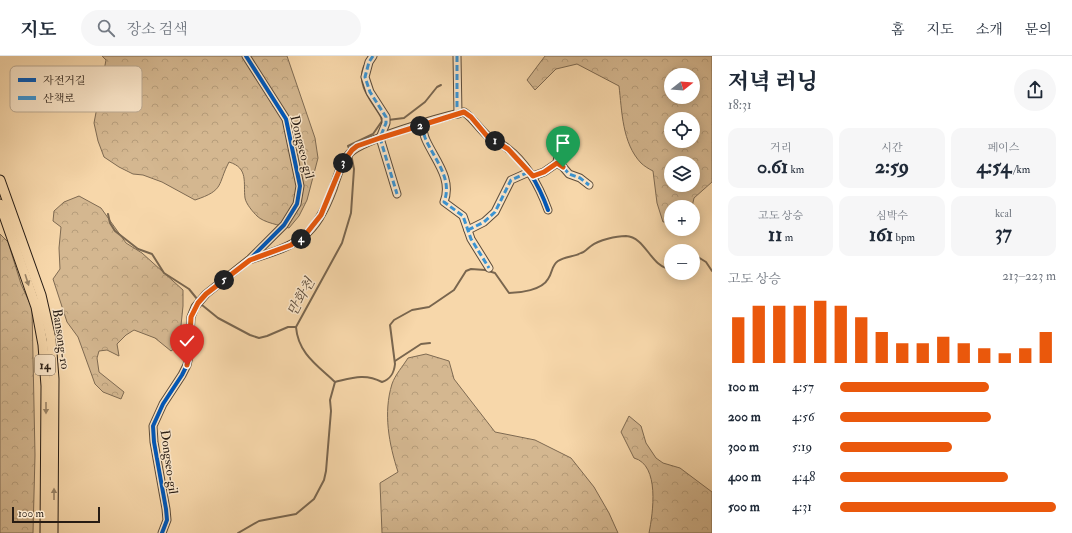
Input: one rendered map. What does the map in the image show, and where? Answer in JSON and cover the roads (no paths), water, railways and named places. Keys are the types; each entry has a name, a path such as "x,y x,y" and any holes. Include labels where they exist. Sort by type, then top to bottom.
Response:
{"main road":[{"name":"Bansong-ro","path":"0,180 41,295 51,339 54,379 53,533"},
{"name":"Bansong-ro","path":"0,204 36,307 43,345 46,386 46,533"}],"street":[{"name":"Dongseo-gil","path":"162,533 167,520 166,508 154,442 153,426 163,404 182,376 187,365 189,356 191,317 200,301 206,294 250,260 287,220 297,204 300,186 286,119 246,56"},
{"path":"373,56 369,62 365,76 370,92 384,114 386,121 380,138 397,194"},
{"path":"457,56 458,114 464,112 471,117 487,136 508,149 531,174 548,210"},
{"name":"Dongseo-gil","path":"250,260 269,254 298,241 315,224 329,200 342,164 350,152 357,146 458,114"},
{"path":"423,125 425,139 442,170 446,193 444,202 463,216 471,239 489,268"},
{"path":"468,230 484,222 495,212 511,180 544,172 557,163 558,153 564,145 572,142"},
{"path":"557,163 569,174 580,178 589,185"},
{"path":"264,246 269,254"}],"waterway":[{"path":"364,66 362,73 363,87 382,121"},
{"name":"만화천","path":"388,120 404,118 425,102 437,87 441,85"},
{"name":"만화천","path":"350,150 348,146 373,134 382,121 384,121"},
{"name":"만화천","path":"238,533 259,521 296,514 314,499 324,480 331,411 330,400 335,382 315,364 304,351 300,344 296,327 342,243 351,213 354,169 351,154"},
{"path":"108,214 110,223 115,231 138,249 152,254 164,273 189,289 202,305 218,318 250,335 259,338 288,327 296,327"},
{"path":"335,382 358,377 376,379 382,382 388,379 393,373 395,364 390,325 394,320 412,310 429,307 454,290 466,271 471,269 485,270 495,273 509,293 525,291 536,288 545,283 550,276 554,265 561,259 582,252 603,240 626,236 639,241 658,264 664,267"},
{"path":"700,258 706,262 712,271"},
{"path":"395,361 421,344 430,343"}]}
